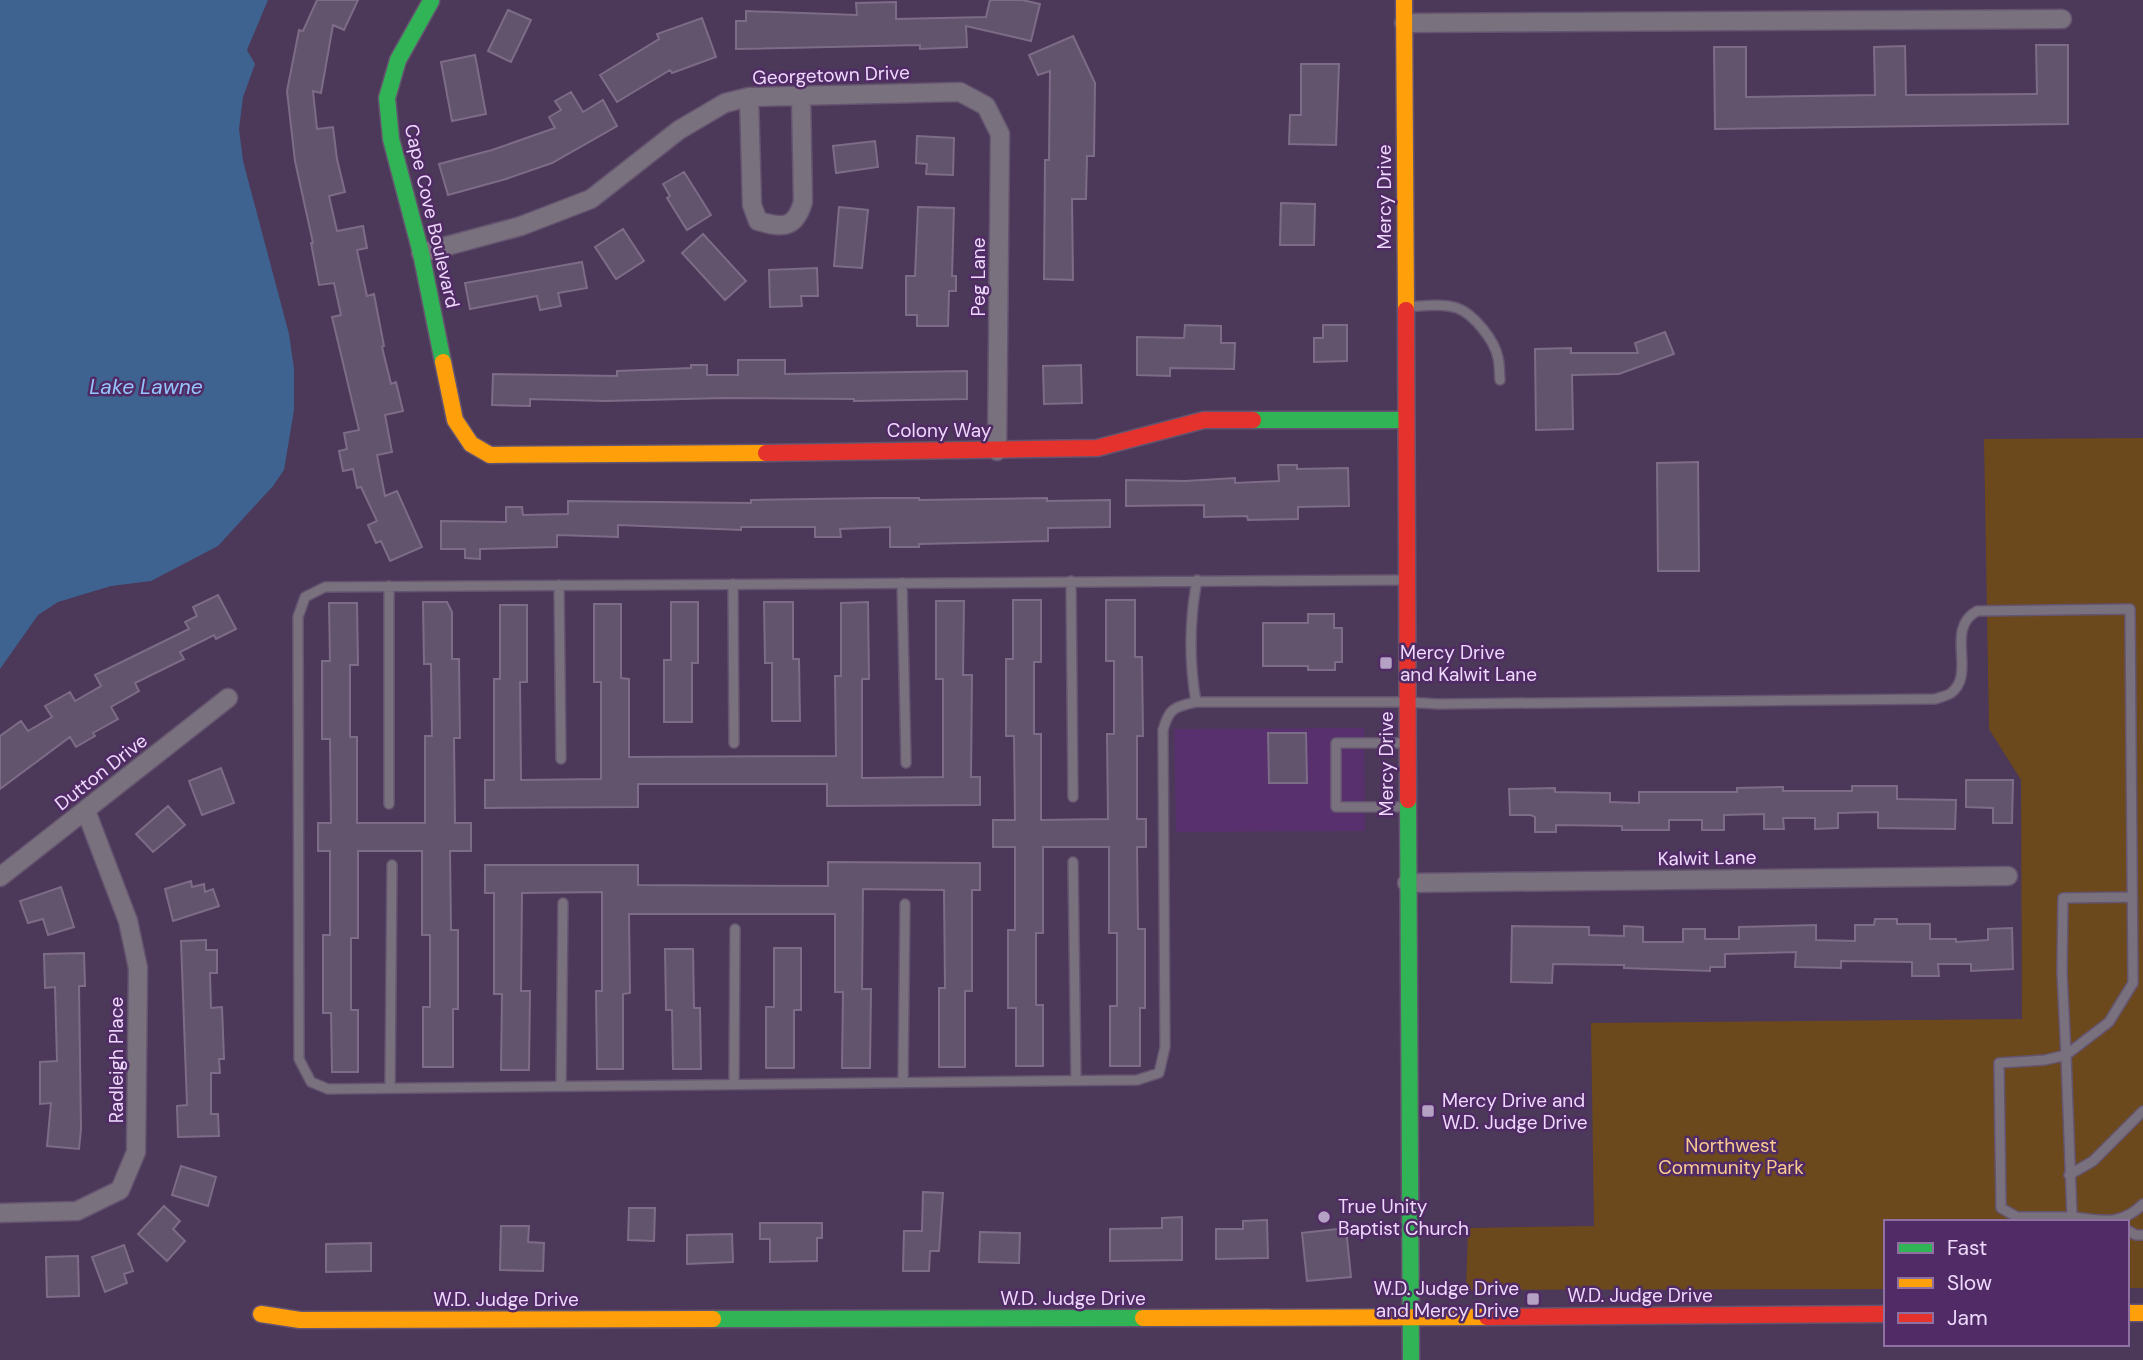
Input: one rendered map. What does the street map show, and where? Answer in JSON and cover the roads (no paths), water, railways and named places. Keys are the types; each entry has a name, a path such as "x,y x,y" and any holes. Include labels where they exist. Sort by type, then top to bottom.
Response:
{"street":[{"name":"Mercy Drive","path":"1404,0 1411,1360"},
{"name":"Cape Cove Boulevard","path":"431,1 398,60 387,99 391,139 421,253 455,421 471,444"},
{"path":"1404,23 2063,19"},
{"name":"Georgetown Drive","path":"421,253 521,226 591,199 679,130 725,103 750,97 960,92 986,106"},
{"path":"750,97 752,205 758,221 774,225 789,224 798,218 803,202 801,96"},
{"name":"Peg Lane","path":"986,106 1000,134 998,451"},
{"name":"Colony Way","path":"471,444 489,455 998,451 1097,448 1204,420 1406,420"},
{"name":"Dutton Drive","path":"0,877 228,698"},
{"name":"Radleigh Place","path":"0,1213 77,1211 120,1190 136,1152 138,968 128,921 86,811"},
{"name":"Kalwit Lane","path":"1407,883 2008,876"},
{"name":"W.D. Judge Drive","path":"261,1314 300,1320 1410,1318 1884,1314"}],"lane":[{"path":"1406,307 1442,306 1458,309 1472,317 1493,345 1498,357 1500,380"},
{"path":"1196,702 1190,669 1191,613 1197,580"},
{"path":"1407,580 325,587 305,597 298,617 299,1059 311,1082 328,1089 1137,1080 1159,1073 1165,1047 1163,730 1167,714 1177,706 1196,702 1438,704 1935,699 1952,692 1961,680 1962,625 1968,616 1977,611 2130,609 2133,983 2109,1021 2066,1055 2045,1060 1999,1063 2001,1208 2017,1217 2072,1219 2069,1175 2066,1055 2063,898 2132,897"},
{"path":"1071,582 1073,797"},
{"path":"902,583 906,763"},
{"path":"733,584 734,743"},
{"path":"559,585 561,759"},
{"path":"389,586 389,804"},
{"path":"1407,743 1336,743 1336,807 1407,807"},
{"path":"1073,862 1076,1080"},
{"path":"390,1088 392,865"},
{"path":"561,1086 563,904"},
{"path":"904,1082 905,904"},
{"path":"734,1084 735,929"},
{"path":"2069,1175 2093,1161 2143,1111"},
{"path":"2118,1220 2134,1213 2143,1204"}],"water":[{"name":"Lake Lawne","path":"0,0 268,0 247,50 255,64 243,97 239,129 243,161 289,334 294,369 294,410 284,470 273,486 218,546 151,581 111,586 58,602 38,615 0,669"}],"place":[{"name":"Mercy Drive and Kalwit Lane","path":"1386,663"},
{"name":"Mercy Drive and W.D. Judge Drive","path":"1428,1111"},
{"name":"True Unity Baptist Church","path":"1324,1217"},
{"name":"W.D. Judge Drive and Mercy Drive","path":"1533,1299"}],"park label":[{"name":"Northwest Community Park","path":"1731,1156"}]}
